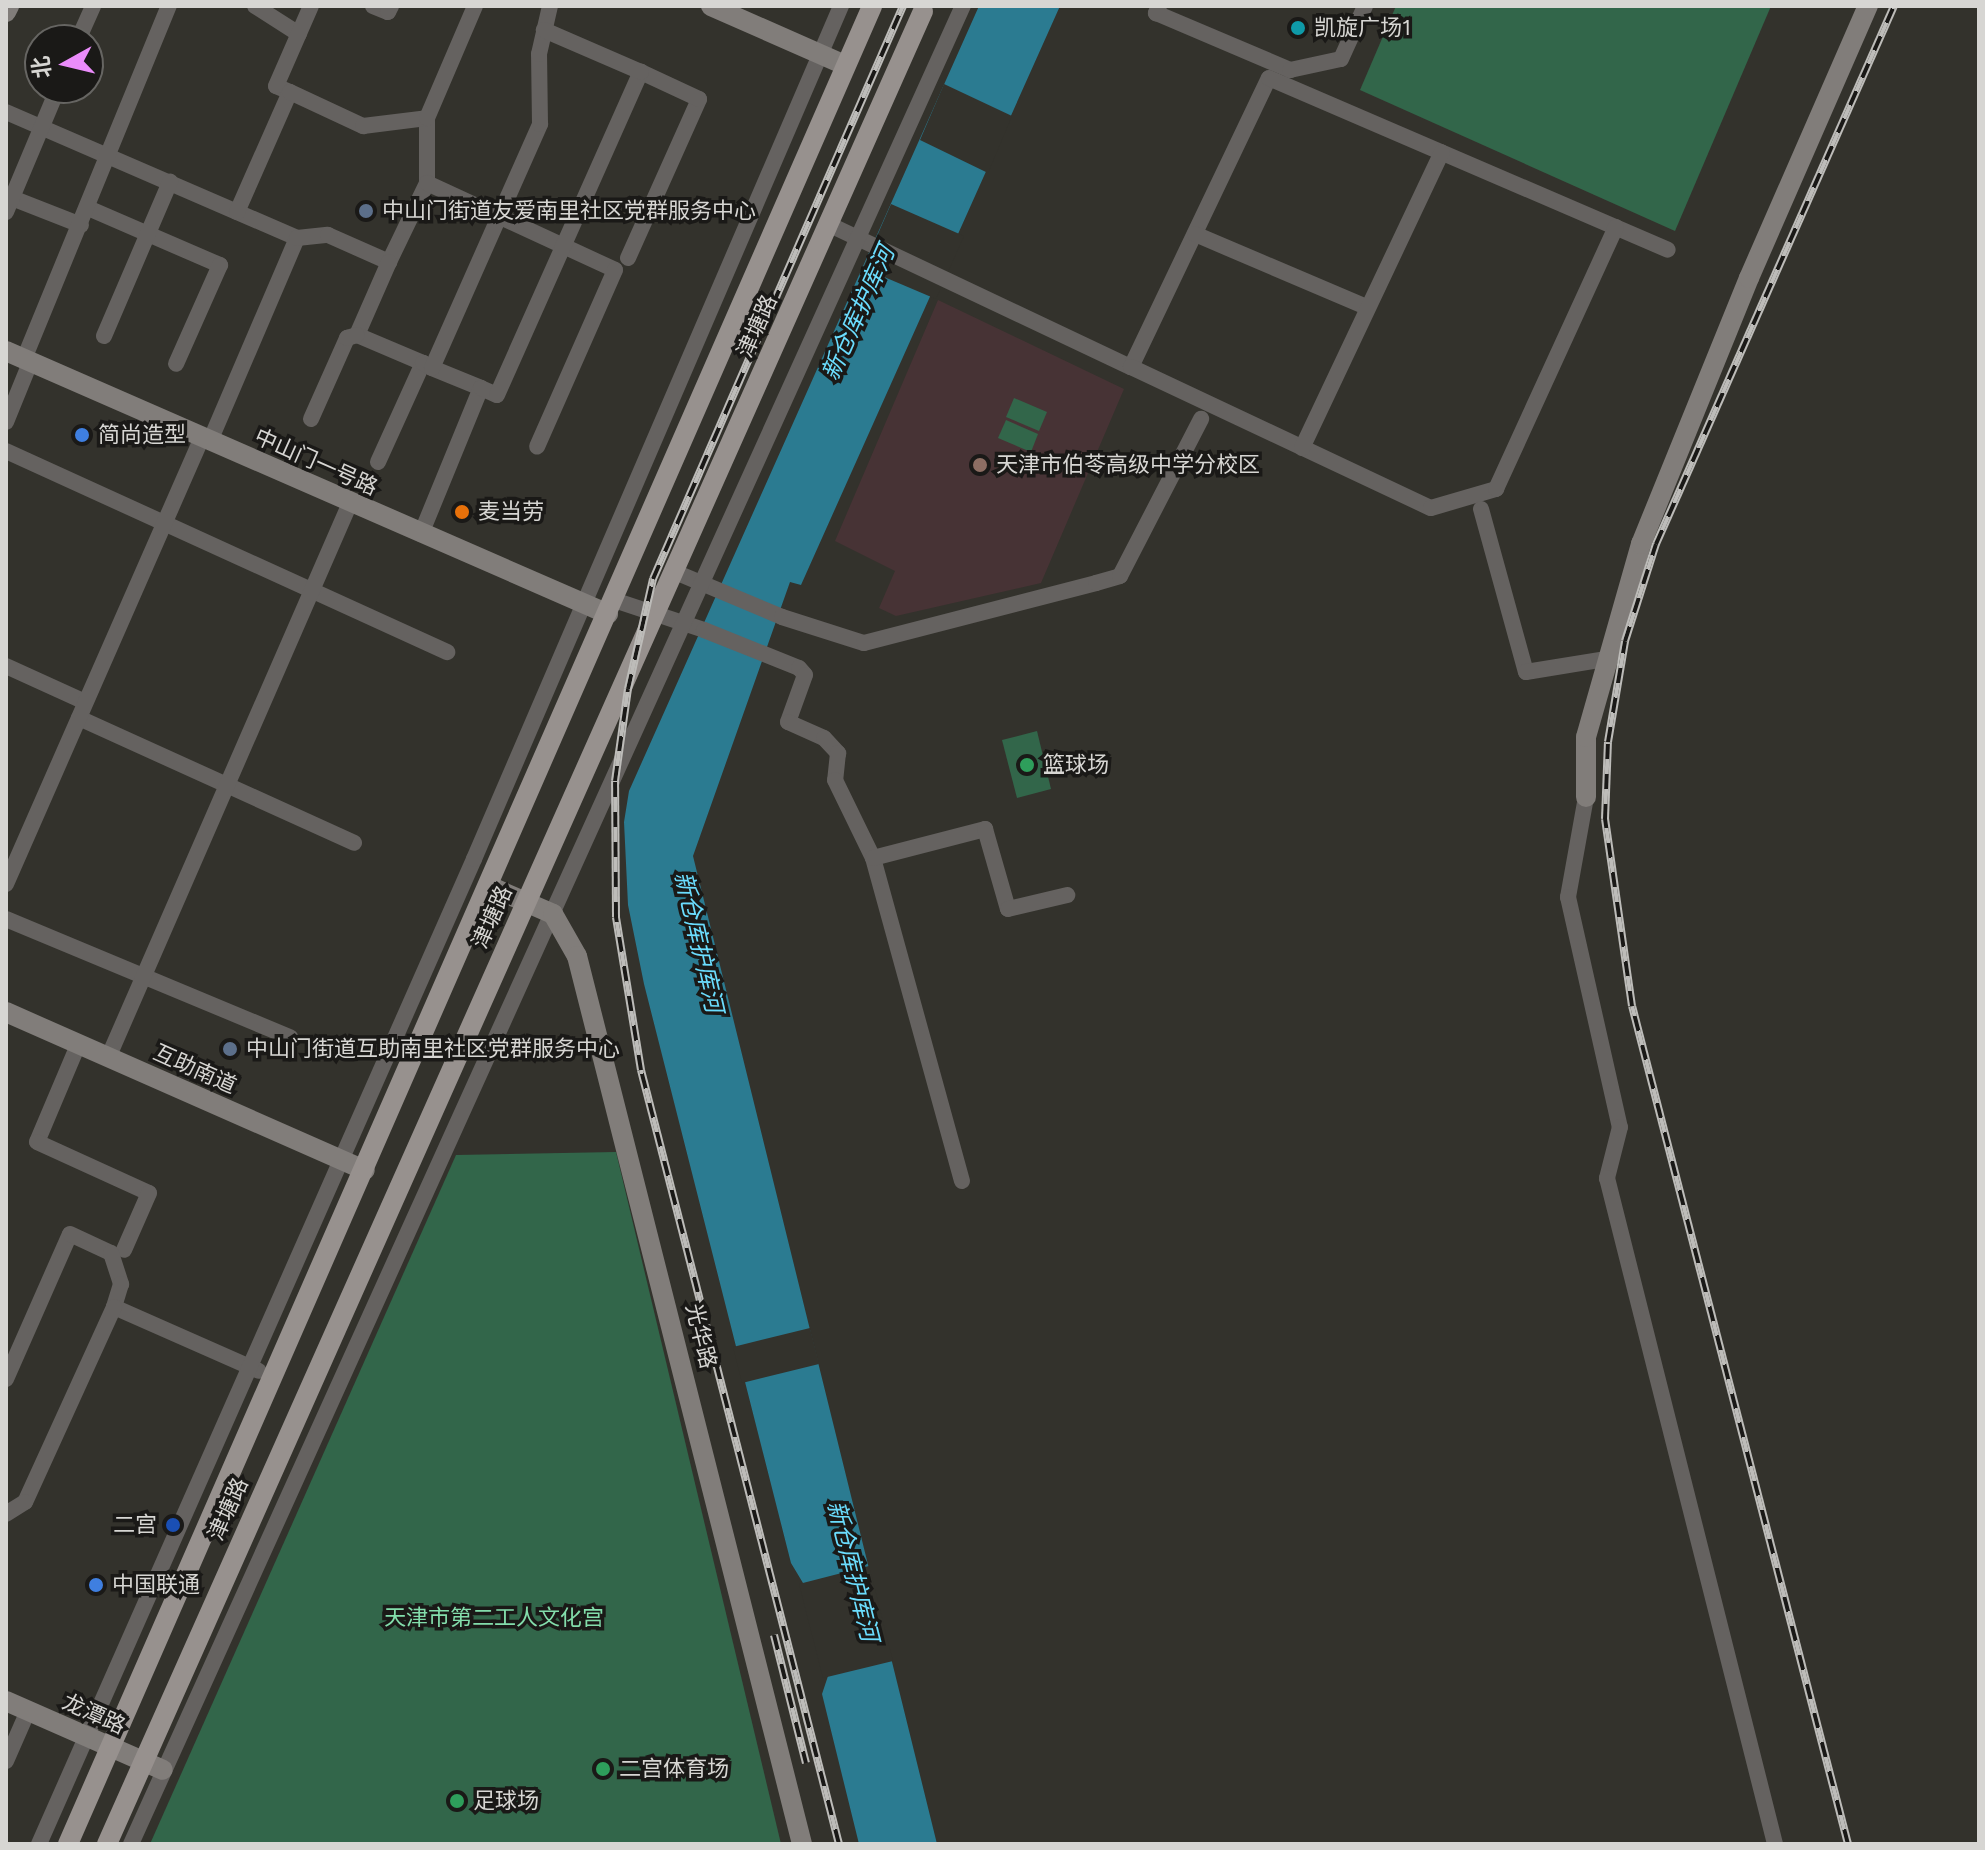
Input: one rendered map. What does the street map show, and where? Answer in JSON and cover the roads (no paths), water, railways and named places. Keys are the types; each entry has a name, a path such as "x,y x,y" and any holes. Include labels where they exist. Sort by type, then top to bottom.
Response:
{"main road":[{"name":"津塘路","path":"68,1844 872,6"},
{"name":"津塘路","path":"107,1844 923,11"}],"street":[{"path":"6,12 9,6"},
{"path":"6,422 20,358 111,157 169,6"},
{"path":"255,6 299,34"},
{"path":"311,6 276,86 363,126 427,118"},
{"path":"373,6 388,12 391,6"},
{"path":"357,335 427,183 427,118 475,6"},
{"path":"378,462 428,366 540,124 537,77 550,6"},
{"path":"711,6 845,65"},
{"path":"39,1844 342,1160 841,6"},
{"path":"131,1844 963,6"},
{"path":"1159,6 1156,13 1290,70 1341,59 1365,6"},
{"path":"1775,1844 1607,1178 1620,1127 1568,897 1586,797 1586,737 1605,659 1641,544 1749,278 1868,6"},
{"path":"544,30 699,99 628,258"},
{"path":"311,419 347,338 357,335 497,395 641,72"},
{"path":"1131,367 1269,78 1668,250"},
{"path":"237,212 290,92"},
{"path":"51,104 9,205 81,225"},
{"path":"6,112 297,238 328,235 389,262"},
{"path":"1302,448 1366,307 1442,152"},
{"path":"104,336 170,182"},
{"path":"427,183 615,270 537,447"},
{"path":"88,208 220,265 176,364"},
{"path":"828,224 1431,508 1496,489 1616,227"},
{"path":"1195,234 1366,307"},
{"path":"6,884 162,527 206,440 297,238"},
{"name":"中山门一号路","path":"20,358 581,603 611,607"},
{"path":"421,534 481,388"},
{"path":"675,572 782,617 864,643 1120,576 1201,419"},
{"path":"6,451 162,527 447,652"},
{"path":"108,1058 350,503"},
{"path":"1481,509 1526,672 1605,659"},
{"path":"611,607 654,615 704,630 764,654 805,675 788,722 824,738 838,753 835,780 873,858 962,1181"},
{"path":"8,673 227,787 354,843"},
{"path":"873,858 985,829 1008,909 1067,895"},
{"path":"489,886 553,914"},
{"name":"光华路","path":"553,914 577,956 604,1051 802,1844"},
{"path":"6,919 290,1037"},
{"name":"互助南道","path":"7,1015 365,1170"},
{"path":"78,1045 37,1142 149,1193 124,1250"},
{"path":"6,1379 70,1234 111,1253 121,1284 114,1307 25,1502 6,1514"},
{"path":"114,1307 273,1378"},
{"name":"龙潭路","path":"6,1701 27,1714 162,1774"},
{"name":"龙潭路","path":"6,1708 27,1714"},
{"path":"6,1761 27,1714"}],"water":[{"name":"新仓库护库河","path":"979,6 1060,6 801,585 790,582 693,856 937,1844 859,1844 822,1694 828,1676 803,1583 791,1563 644,984 628,905 624,822 629,791"}],"railway":[{"path":"839,1844 641,1070 616,917 615,781 628,689 653,579 903,6"},
{"path":"1848,1844 1632,1006 1605,819 1608,742 1625,641 1656,544 1894,6"},
{"path":"774,1635 806,1763"}],"place":[{"name":"凯旋广场1","path":"1298,28"},
{"name":"中山门街道友爱南里社区党群服务中心","path":"366,211"},
{"name":"简尚造型","path":"82,435"},
{"name":"天津市伯苓高级中学分校区","path":"980,465"},
{"name":"麦当劳","path":"462,512"},
{"name":"篮球场","path":"1027,765"},
{"name":"中山门街道互助南里社区党群服务中心","path":"230,1049"},
{"name":"二宫","path":"173,1525"},
{"name":"中国联通","path":"96,1585"},
{"name":"二宫体育场","path":"603,1769"},
{"name":"足球场","path":"457,1801"}],"park label":[{"name":"天津市第二工人文化宫","path":"494,1618"}]}
